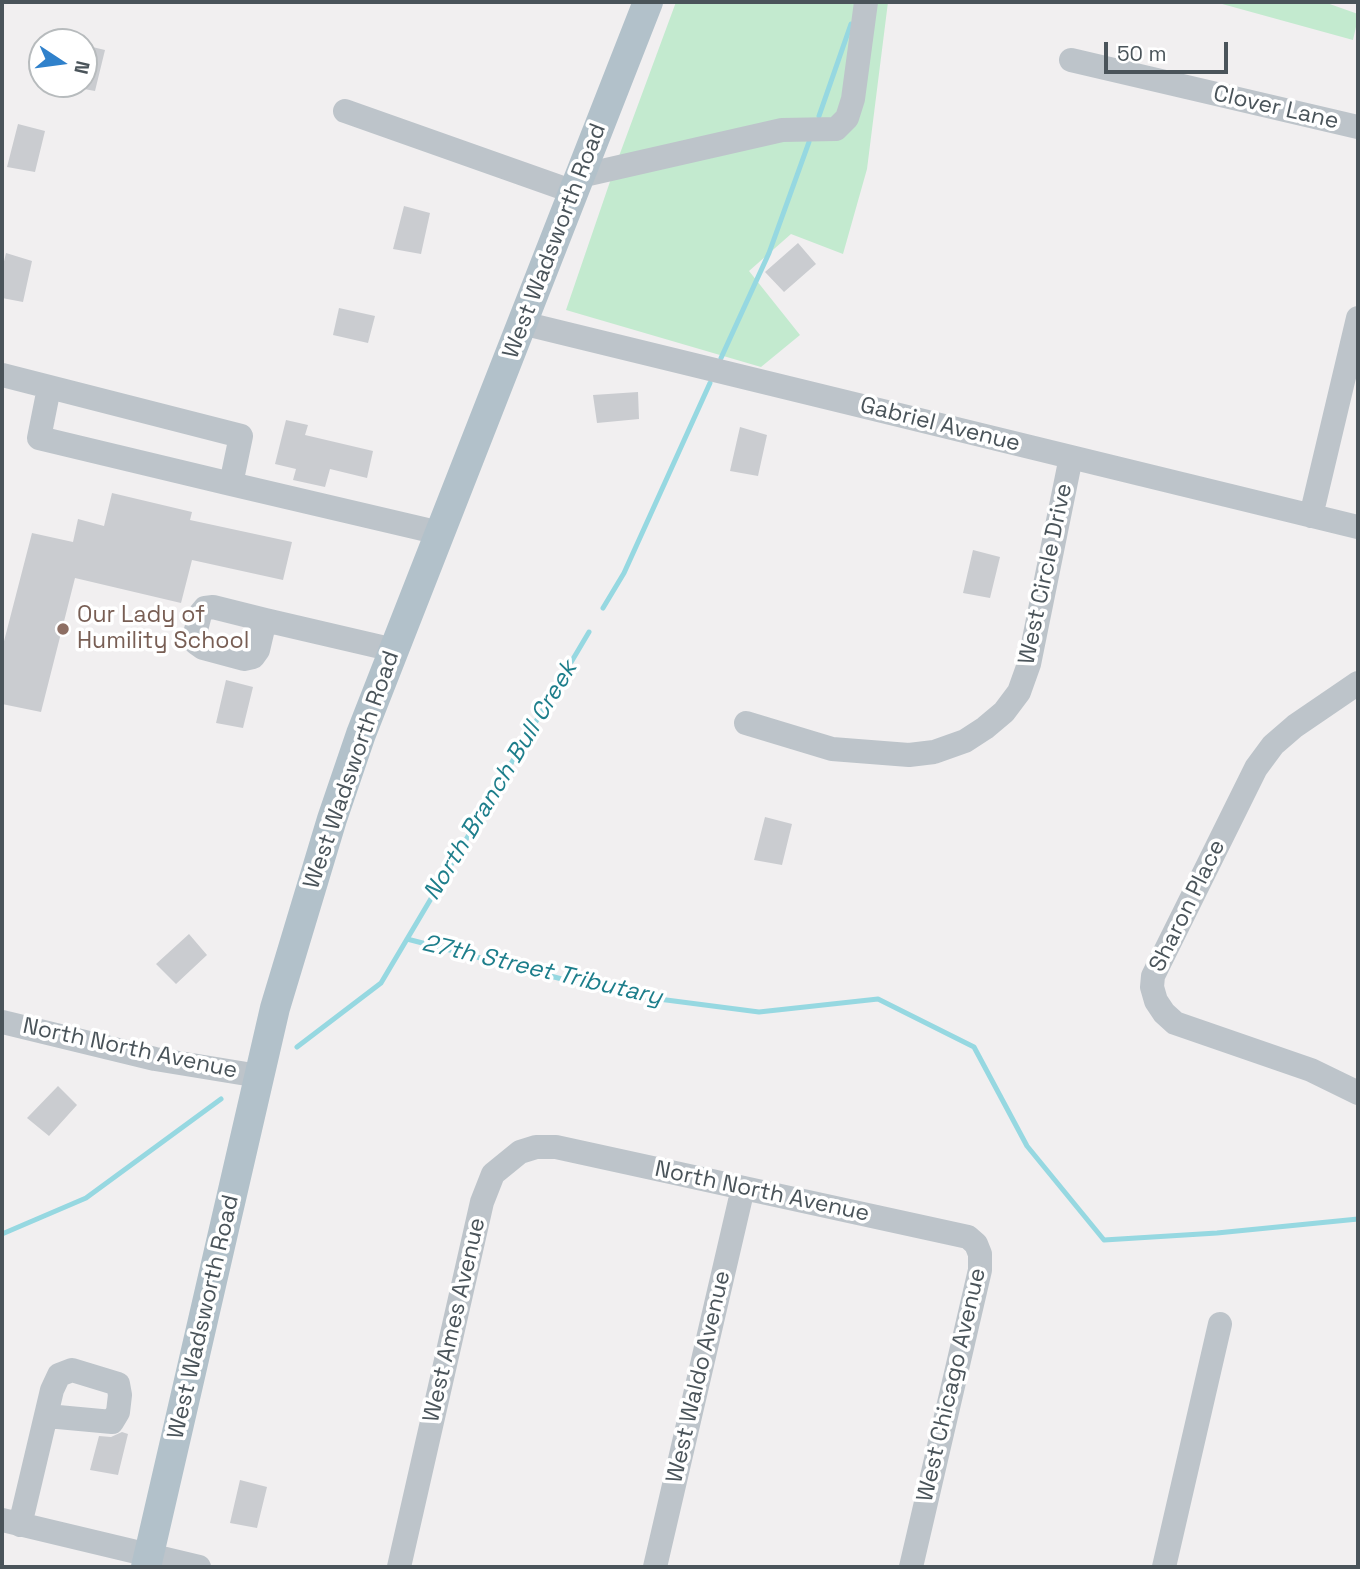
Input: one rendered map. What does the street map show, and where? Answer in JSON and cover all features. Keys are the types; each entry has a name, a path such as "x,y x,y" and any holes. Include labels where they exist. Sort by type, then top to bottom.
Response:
{"main road":[{"name":"West Wadsworth Road","path":"147,1561 275,1008 332,819 394,650 648,2"}],"street":[{"path":"345,111 577,184 782,130 836,129 847,118 853,99 866,2"},
{"name":"Clover Lane","path":"1071,60 1358,127"},
{"path":"1311,516 1358,318"},
{"name":"Gabriel Avenue","path":"523,323 1358,527"},
{"path":"2,375 241,436 231,484"},
{"path":"49,388 39,438 440,533"},
{"name":"West Circle Drive","path":"746,723 832,749 909,755 934,752 965,741 985,729 1004,712 1019,692 1029,664 1071,457"},
{"path":"265,620 394,650"},
{"name":"Sharon Place","path":"1358,683 1295,726 1273,745 1256,768 1153,976 1152,987 1156,1001 1175,1023 1311,1070 1358,1093"},
{"name":"North North Avenue","path":"2,1022 155,1059 259,1076"},
{"name":"West Ames Avenue","path":"399,1567 482,1202 493,1174 520,1152 536,1147 556,1147 586,1153"},
{"name":"North North Avenue","path":"586,1153 938,1230"},
{"name":"West Waldo Avenue","path":"655,1567 743,1188"},
{"name":"West Chicago Avenue","path":"911,1567 980,1270 981,1254 976,1244 968,1237 938,1230"},
{"path":"1164,1567 1220,1324"},
{"path":"47,1416 11,1523 147,1561 199,1567"}],"green space":[{"path":"676,2 888,2 867,169 843,254 791,234 749,271 800,335 761,367 566,310"},
{"path":"1215,2 1324,2 1358,14 1358,18 1353,40"}],"building":[{"path":"98,48 105,50 98,79"},
{"path":"18,124 45,131 35,172 7,167"},
{"path":"404,206 430,213 421,254 393,249"},
{"path":"798,243 816,264 784,292 765,272"},
{"path":"6,253 32,261 23,302 2,298 2,270"},
{"path":"339,308 375,316 368,343 333,335"},
{"path":"638,392 639,419 597,423 593,395"},
{"path":"286,420 308,425 305,435 373,451 367,478 330,469 325,487 293,480 296,469 275,464"},
{"path":"740,427 767,435 758,476 730,471"},
{"path":"112,493 192,512 190,520 292,542 283,580 192,560 181,603 75,578 41,712 2,704 2,649 32,533 73,542 78,519 104,526"},
{"path":"973,550 1000,557 990,598 963,593"},
{"path":"226,680 253,687 243,728 216,723"},
{"path":"765,817 792,824 782,865 754,860"},
{"path":"189,934 207,955 176,984 156,964"},
{"path":"58,1086 77,1105 49,1136 27,1118"},
{"path":"122,1432 128,1434 118,1475 90,1470 99,1436 111,1437"},
{"path":"240,1480 267,1487 257,1528 230,1523"}],"waterway":[{"name":"North Branch Bull Creek","path":"819,116 851,24"},
{"name":"North Branch Bull Creek","path":"721,358 769,253 809,142"},
{"name":"North Branch Bull Creek","path":"603,608 624,573 710,383"},
{"name":"North Branch Bull Creek","path":"297,1047 381,983 589,632"},
{"name":"27th Street Tributary","path":"407,939 620,994 759,1012 878,999 974,1047 1027,1146 1104,1240 1217,1233 1358,1219"},
{"name":"North Branch Bull Creek","path":"2,1234 86,1198 221,1099"}],"place":[{"name":"Our Lady of Humility School","path":"63,629"}]}
